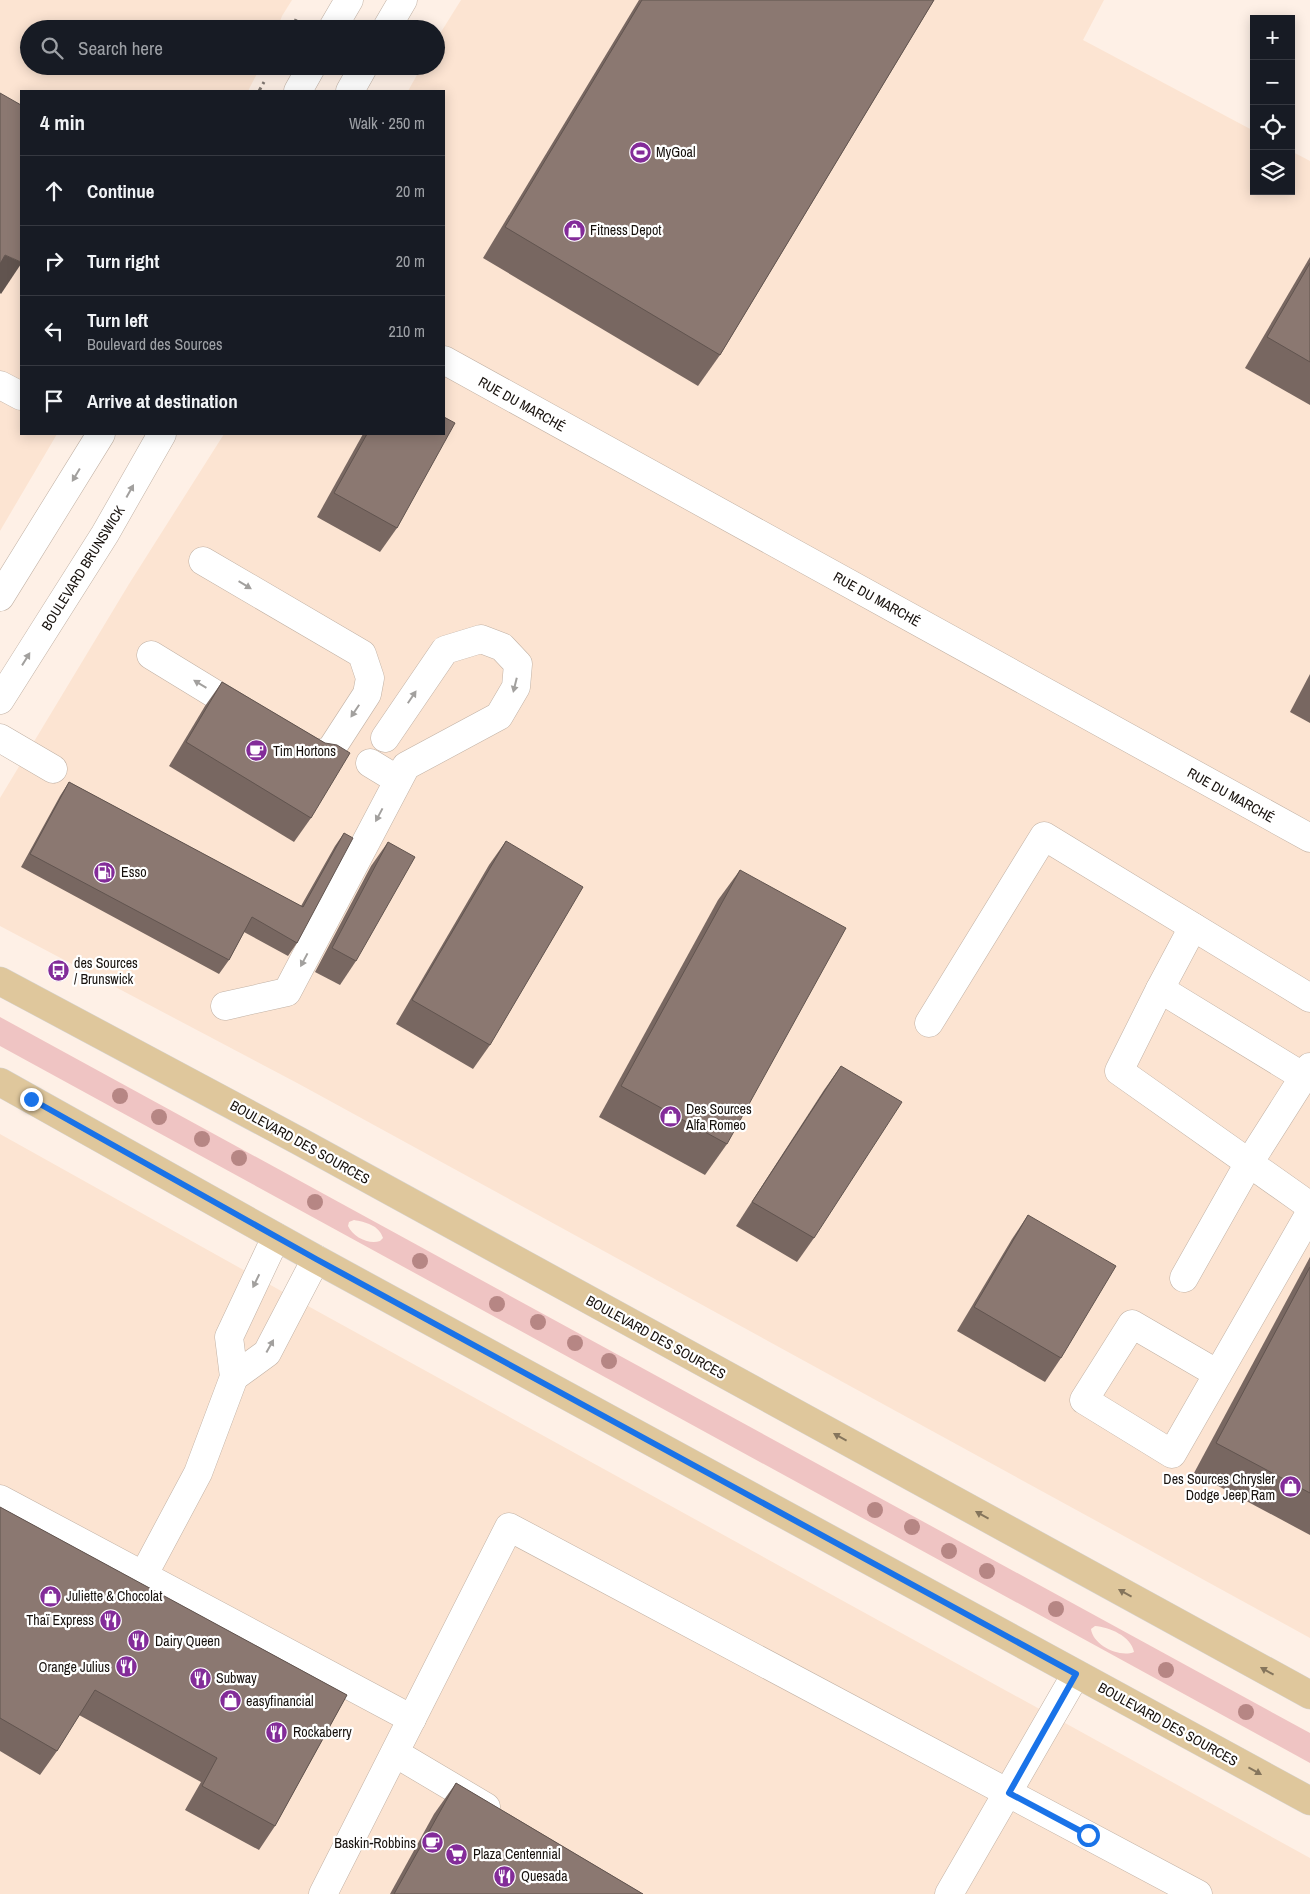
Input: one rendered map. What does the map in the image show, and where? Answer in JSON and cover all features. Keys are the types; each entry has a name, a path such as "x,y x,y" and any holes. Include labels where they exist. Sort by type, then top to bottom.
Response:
{"main road":[{"name":"BOULEVARD DES SOURCES","path":"0,981 326,1156 1310,1695"},
{"name":"BOULEVARD DES SOURCES","path":"0,1082 316,1259 1310,1801"}],"street":[{"path":"337,20 348,0"},
{"path":"391,20 403,0"},
{"path":"299,90 307,75"},
{"path":"351,90 359,75"},
{"name":"RUE DU MARCHÉ","path":"445,361 1310,838"},
{"path":"0,384 20,395"},
{"path":"0,597 98,435"},
{"name":"BOULEVARD BRUNSWICK","path":"0,700 105,534 161,435"},
{"path":"151,655 316,754 330,751 366,694 370,678 362,654 203,561"},
{"path":"225,1006 287,992 406,766 499,716 516,687 518,664 502,647 481,639 445,650 384,738"},
{"path":"0,738 53,769"},
{"path":"370,763 398,780"},
{"path":"929,1023 1044,836 1310,998"},
{"path":"1193,927 1119,1071 1310,1206"},
{"path":"1160,989 1307,1072 1249,1163 1184,1278"},
{"path":"1218,1374 1132,1324 1084,1400 1173,1454 1310,1213"},
{"path":"143,1576 198,1473 234,1377 229,1337 276,1237"},
{"path":"234,1377 267,1353 316,1259"},
{"path":"0,1499 412,1719"},
{"path":"323,1894 509,1527 1198,1894"},
{"path":"949,1894 1076,1674"},
{"path":"395,1753 505,1818"}],"shaded area":[{"path":"0,0 292,0 280,20 20,20 20,75 256,75 249,90 20,90 20,435 56,435 0,531"},
{"path":"461,0 1104,0 1083,40 1250,129 1250,195 1295,195 1295,153 1310,161 1310,1638 299,1084 0,926 0,798 129,584 223,435 445,435 445,90 409,90 417,75 445,75 445,26"},
{"path":"0,1017 1310,1733 1310,1763 0,1046","holes":["354,1220 375,1227 383,1238 380,1241 371,1242 357,1237 348,1226 349,1222","1095,1626 1119,1633 1129,1641 1134,1652 1121,1653 1108,1649 1096,1640 1093,1635 1091,1629"]},
{"path":"0,1134 317,1311 1310,1858 1310,1894 0,1894"}],"building":[{"path":"642,0 934,0 720,355 505,227"},
{"path":"0,93 20,104 20,262 5,255 0,264"},
{"path":"1310,263 1310,362 1267,337"},
{"path":"445,418 455,423 397,528 334,493 366,435 445,435"},
{"path":"222,682 325,743 337,745 350,753 311,818 186,742"},
{"path":"69,782 303,907 344,833 353,838 297,943 252,917 229,960 30,854"},
{"path":"506,841 583,887 490,1045 412,1000"},
{"path":"388,842 415,857 356,961 332,948"},
{"path":"740,870 846,928 727,1144 621,1086"},
{"path":"841,1066 902,1102 814,1238 752,1202"},
{"path":"1028,1215 1116,1266 1061,1358 974,1307"},
{"path":"1310,1267 1310,1493 1216,1443"},
{"path":"0,1507 347,1695 275,1826 202,1786 217,1758 95,1690 57,1751 0,1718"},
{"path":"456,1783 643,1894 394,1894"}],"place":[{"name":"MyGoal","path":"640,152"},
{"name":"Fitness Depot","path":"574,230"},
{"name":"Tim Hortons","path":"257,751"},
{"name":"Esso","path":"105,872"},
{"name":"des Sources / Brunswick","path":"58,971"},
{"name":"Des Sources Alfa Romeo","path":"670,1117"},
{"name":"Des Sources Chrysler Dodge Jeep Ram","path":"1291,1487"},
{"name":"Juliette & Chocolat","path":"50,1596"},
{"name":"Thaï Express","path":"110,1620"},
{"name":"Dairy Queen","path":"139,1641"},
{"name":"Orange Julius","path":"126,1667"},
{"name":"Subway","path":"200,1678"},
{"name":"easyfinancial","path":"230,1701"},
{"name":"Rockaberry","path":"277,1732"},
{"name":"Baskin-Robbins","path":"432,1843"},
{"name":"Plaza Centennial","path":"457,1854"},
{"name":"Quesada","path":"505,1876"}],"route":[{"path":"31,1099 316,1259 1076,1674 1009,1793 1088,1835"}]}
